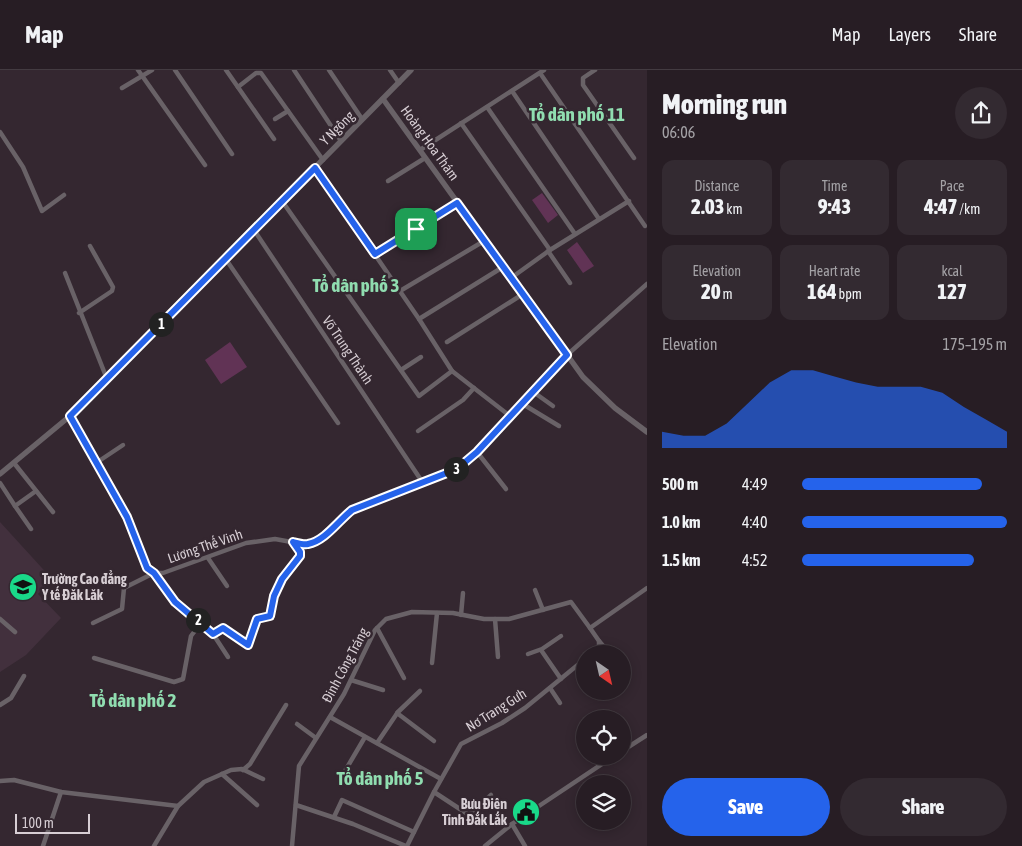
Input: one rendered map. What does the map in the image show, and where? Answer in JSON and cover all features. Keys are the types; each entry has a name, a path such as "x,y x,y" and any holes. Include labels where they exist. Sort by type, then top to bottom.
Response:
{"street":[{"path":"138,70 205,165"},
{"path":"122,88 152,70"},
{"path":"175,70 232,154"},
{"path":"226,70 274,139"},
{"path":"294,70 341,141"},
{"path":"329,70 362,119"},
{"path":"390,70 399,83"},
{"name":"Y Ngông","path":"0,474 70,416 411,70"},
{"path":"595,70 583,78 583,85 634,158"},
{"path":"238,87 260,72 323,160"},
{"path":"420,150 542,72 644,226"},
{"path":"512,91 599,219"},
{"name":"Hoàng Hoa Thám","path":"383,99 583,377 615,408 647,432"},
{"path":"487,107 575,234"},
{"path":"275,119 288,111"},
{"path":"461,123 570,283"},
{"path":"0,132 22,167 42,211 64,195"},
{"path":"388,181 425,158"},
{"path":"315,168 419,319 452,371 510,416"},
{"path":"282,201 419,396 452,371"},
{"path":"511,278 549,250 629,201"},
{"path":"375,254 457,203"},
{"name":"Võ Trung Thành","path":"254,230 423,483"},
{"path":"400,291 484,241"},
{"path":"78,313 112,291 113,287 90,246"},
{"path":"225,258 338,423"},
{"path":"419,319 503,267"},
{"path":"64,273 78,313 106,379"},
{"name":"Lương Thế Vinh","path":"70,416 127,517 144,562 154,573 163,573 246,543 275,539 308,545 321,539 339,520 352,510 457,469 477,452 567,355 647,284"},
{"path":"447,342 523,294"},
{"path":"401,370 421,357"},
{"path":"418,431 463,400 474,388"},
{"path":"532,391 553,406"},
{"path":"521,404 559,426"},
{"path":"96,463 123,444"},
{"path":"477,452 506,489"},
{"path":"14,464 53,512"},
{"path":"0,483 31,528"},
{"path":"15,506 36,490"},
{"path":"213,634 223,628 249,645 257,619 270,616 274,596 282,579 300,556 300,552 293,542"},
{"path":"208,558 227,586"},
{"path":"93,623 122,609 124,588 154,573 175,602 213,634 228,657"},
{"path":"603,645 590,628 647,588"},
{"path":"535,590 543,610"},
{"path":"461,615 463,592"},
{"name":"Đinh Công Tráng","path":"292,846 299,766 351,680 377,628 386,619 412,612 509,619 571,602 590,628"},
{"path":"432,663 437,613"},
{"path":"0,618 15,632"},
{"path":"495,619 498,657"},
{"path":"94,658 174,682 183,679 191,636 201,623"},
{"path":"377,628 404,678"},
{"path":"528,654 541,650 561,636"},
{"path":"599,640 599,645"},
{"path":"541,650 561,679"},
{"name":"Nơ Trang Gưh","path":"406,846 461,744 502,723 576,666"},
{"path":"0,706 11,698 24,676"},
{"path":"351,680 383,690"},
{"path":"550,688 560,703"},
{"path":"377,744 397,714 420,691"},
{"path":"243,770 250,764 286,705"},
{"path":"397,714 434,741"},
{"path":"330,717 441,778"},
{"path":"297,724 316,738"},
{"path":"631,745 647,735"},
{"path":"342,776 365,737"},
{"path":"485,846 512,824 600,765"},
{"path":"154,846 178,806 204,782 231,770 243,770 263,779"},
{"path":"222,774 257,805"},
{"path":"0,781 14,780 61,792 178,806"},
{"path":"43,846 61,792"},
{"path":"434,792 469,815 491,795"},
{"path":"334,818 342,800 414,832"},
{"path":"296,805 406,846"},
{"path":"512,824 525,846"}],"shaded area":[{"path":"542,193 558,215 548,223 532,200"},
{"path":"577,242 594,266 583,273 567,250"},
{"path":"230,342 247,367 221,384 205,360"},
{"name":"Trường Cao đẳng Y tế Đăk Lăk","path":"0,522 52,579 38,594 61,618 26,655 0,672"}],"place":[{"name":"Trường Cao đẳng Y tế Đăk Lăk","path":"23,587"},
{"name":"Bưu Điện Tỉnh Đắk Lắk","path":"526,812"}],"district":[{"name":"Tổ dân phố 11","path":"577,114"},
{"name":"Tổ dân phố 3","path":"356,285"},
{"name":"Tổ dân phố 2","path":"133,700"},
{"name":"Tổ dân phố 5","path":"380,778"}],"route":[{"path":"315,168 375,254 416,229 457,203 567,355 477,452 457,469 352,510 339,520 321,539 308,545 293,542 300,552 300,556 282,579 274,596 270,616 258,617 249,645 233,637 223,628 213,634 175,602 154,573 147,568 138,550 127,517 70,416 315,168"}]}
